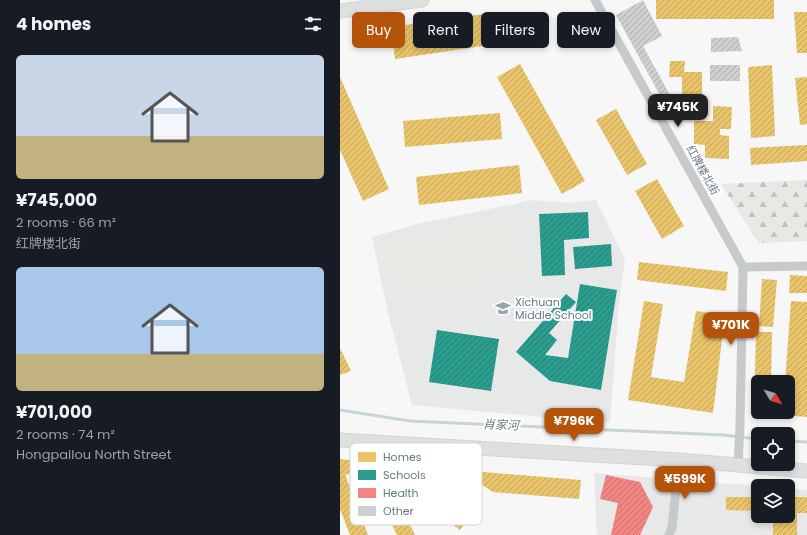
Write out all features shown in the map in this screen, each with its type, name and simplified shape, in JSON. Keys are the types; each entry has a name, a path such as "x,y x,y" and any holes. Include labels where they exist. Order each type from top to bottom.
{"main road":[{"path":"340,11 422,0"},
{"path":"340,440 391,443"},
{"path":"482,448 679,460 807,471"}],"street":[{"name":"红牌楼北街","path":"595,0 743,267"},
{"path":"738,466 743,267 807,266"},
{"path":"669,535 672,528 679,460"}],"shaded area":[{"name":"Xichuan Middle School","path":"533,200 571,203 596,200 625,259 619,304 610,423 412,405 388,313 372,237 417,224"},
{"path":"594,473 751,485 751,523 795,523 795,489 807,490 807,535 597,535"}],"green space":[{"path":"807,180 807,241 759,243 721,184"},
{"path":"518,220 525,276 393,294 386,238"}],"building: Homes":[{"path":"656,0 774,0 774,19 656,19"},
{"path":"794,12 807,12 807,53 797,53"},
{"path":"481,14 481,46 473,47 473,16"},
{"path":"413,24 413,48 469,48 395,59 394,48 405,48 405,25"},
{"path":"670,61 685,61 684,72 702,72 702,97 682,96 682,77 669,77"},
{"path":"520,64 585,181 562,194 497,77"},
{"path":"772,65 775,136 751,138 748,67"},
{"path":"340,77 389,189 363,201 340,150"},
{"path":"807,77 807,124 800,125 795,78"},
{"path":"713,106 732,107 731,129 720,129 720,135 729,136 729,159 705,158 705,145 694,144 694,121 713,121"},
{"path":"616,109 647,164 627,175 596,120"},
{"path":"500,113 502,139 405,147 403,121"},
{"path":"807,145 807,161 751,165 750,148"},
{"path":"519,165 522,193 419,205 416,177"},
{"path":"657,179 684,226 662,239 635,191"},
{"path":"639,262 728,272 726,291 637,280"},
{"path":"790,275 807,276 807,293 789,293"},
{"path":"762,279 777,280 773,327 759,326"},
{"path":"644,301 663,304 651,377 684,382 696,311 725,315 713,413 628,400"},
{"path":"791,301 807,302 807,417 795,416 795,375 786,375"},
{"path":"756,332 772,332 771,375 755,375"},
{"path":"340,348 351,371 340,375"},
{"path":"340,459 350,460 350,475 345,474 350,487 350,525 364,525 368,535 350,535 340,509"},
{"path":"482,472 581,480 579,499 493,492 482,485"},
{"path":"726,497 751,497 751,511 726,510"},
{"path":"795,497 807,497 807,513 797,513 797,535 773,535 773,523 795,523"},
{"path":"392,525 410,525 415,535 397,535"},
{"path":"453,525 464,525 460,530"}],"building: Schools":[{"path":"588,212 589,238 564,240 565,275 542,276 539,214"},
{"path":"611,244 612,266 575,269 573,247"},
{"path":"580,284 617,290 601,390 550,381 516,352 566,294 576,302 549,333 557,340 545,355 568,358"},
{"path":"437,330 499,339 491,391 429,382"}],"building: Health":[{"path":"606,475 640,482 653,507 640,535 611,535 618,503 600,499"}],"building: Other":[{"path":"643,0 662,36 643,46 681,115 673,119 616,15"},
{"path":"738,37 742,51 711,52 711,38"},
{"path":"710,65 740,65 740,81 710,81"}],"waterway":[{"name":"肖家河","path":"340,410 410,421 723,435 751,438"},
{"name":"肖家河","path":"795,441 807,442"}],"place":[{"name":"Xichuan Middle School","path":"503,308"}]}
